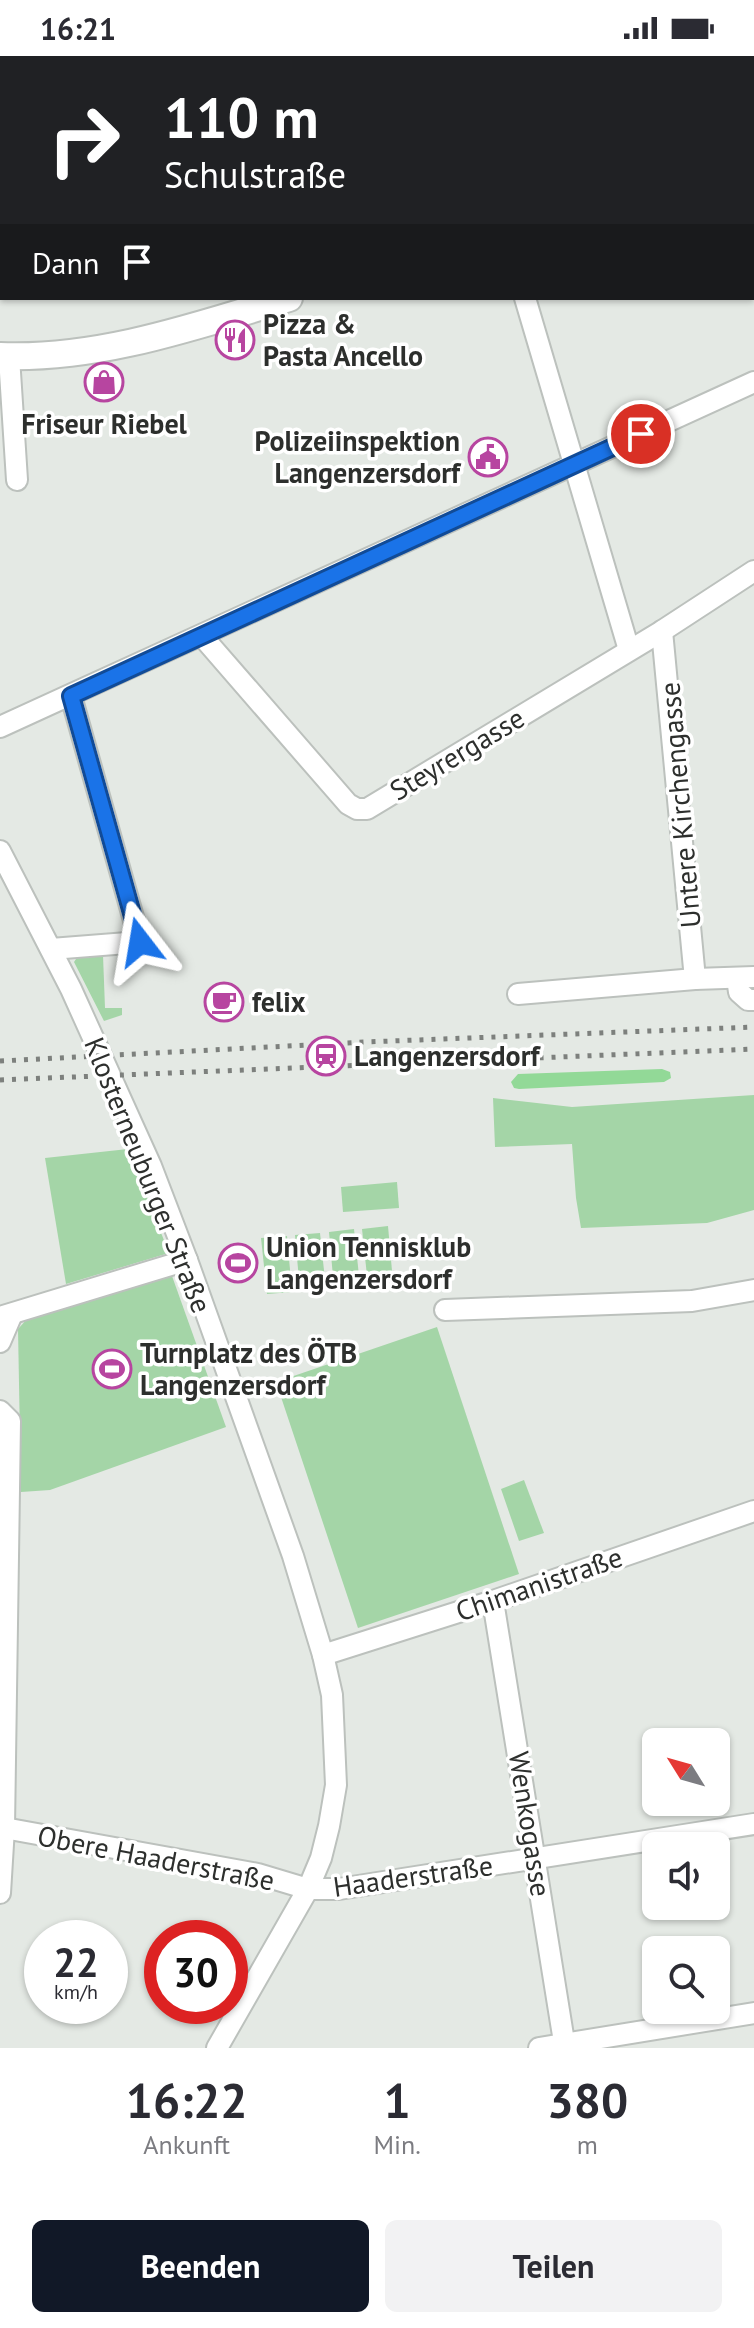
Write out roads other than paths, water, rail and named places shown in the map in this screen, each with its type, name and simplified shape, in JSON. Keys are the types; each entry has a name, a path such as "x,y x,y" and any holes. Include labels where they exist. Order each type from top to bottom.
{"main road":[{"path":"4,356 78,351 139,341 282,300"}],"street":[{"name":"Untere Kirchengasse","path":"526,300 629,650"},
{"path":"4,356 17,480"},
{"path":"0,727 754,382"},
{"name":"Steyrergasse","path":"202,636 348,804 357,809 367,809 662,631 754,571"},
{"name":"Untere Kirchengasse","path":"662,631 695,979"},
{"path":"51,949 140,942 71,696"},
{"name":"Klosterneuburger Straße","path":"0,851 51,949 151,1166 293,1556 332,1695 336,1785 321,1858 308,1889 217,2048"},
{"path":"518,994 695,979 746,978 739,992 748,1000 754,1000"},
{"path":"0,1342 6,1315 187,1260"},
{"path":"445,1310 692,1301 754,1290"},
{"path":"0,1893 4,1828 5,1416"},
{"name":"Chimanistraße","path":"323,1655 493,1601 754,1511"},
{"name":"Wenkogasse","path":"493,1601 564,2046"},
{"name":"Haaderstraße","path":"308,1889 339,1889 754,1824"},
{"name":"Obere Haaderstraße","path":"4,1828 258,1874 308,1889"},
{"path":"539,2048 754,2013"}],"railway":[{"path":"0,1061 365,1042 754,1027"},
{"path":"0,1080 754,1049"}],"place":[{"name":"Pizza & Pasta Ancello","path":"235,340"},
{"name":"Friseur Riebel","path":"104,382"},
{"name":"Polizeiinspektion Langenzersdorf","path":"488,457"},
{"name":"felix","path":"224,1002"},
{"name":"Langenzersdorf","path":"326,1056"},
{"name":"Union Tennisklub Langenzersdorf","path":"238,1263"},
{"name":"Turnplatz des ÖTB Langenzersdorf","path":"112,1369"}]}
